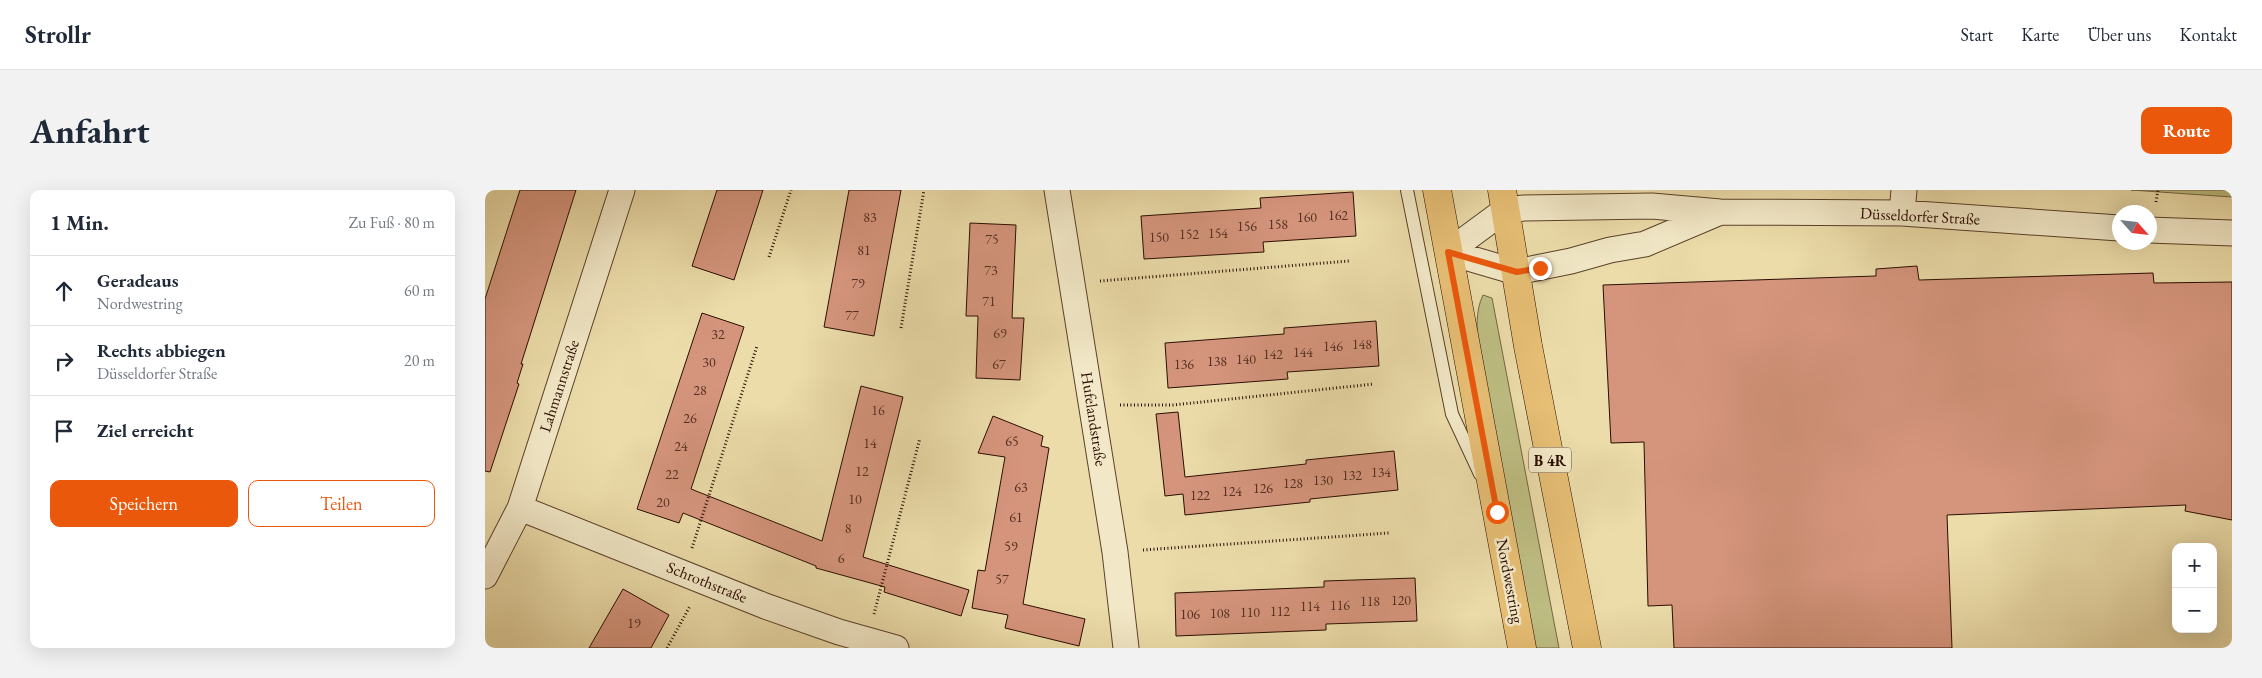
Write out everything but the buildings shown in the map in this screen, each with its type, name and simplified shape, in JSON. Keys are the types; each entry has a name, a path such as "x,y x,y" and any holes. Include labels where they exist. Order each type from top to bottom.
{"main road":[{"name":"Nordwestring","path":"1437,190 1522,648"},
{"name":"B 4R","path":"1504,200 1530,356 1587,648"}],"street":[{"name":"Lahmannstraße","path":"485,576 520,508 622,190"},
{"name":"Hufelandstraße","path":"1057,190 1115,552 1126,648"},
{"path":"1448,252 1504,200"},
{"name":"Düsseldorfer Straße","path":"1504,200 1533,207 1652,206 1720,212 1903,202 2112,227"},
{"name":"Düsseldorfer Straße","path":"1448,252 1517,272 1571,261 1610,250 1645,244 1720,212"},
{"path":"2157,230 2232,234"},
{"name":"Schrothstraße","path":"520,508 839,632 896,648"}],"lane":[{"path":"1407,190 1452,414 1497,512"}],"path":[{"path":"769,257 791,190"},
{"path":"901,328 924,190"},
{"path":"1073,283 1349,261"},
{"path":"667,648 694,577 757,346"},
{"path":"1092,405 1173,405 1374,384"},
{"path":"868,639 921,438"},
{"path":"1115,552 1389,533"}],"green space":[{"path":"2131,190 2232,190 2232,197"},
{"path":"1483,295 1492,298 1559,648 1533,648 1478,348 1478,314"}],"route":[{"path":"1497,512 1448,252 1517,272 1540,268"}]}
